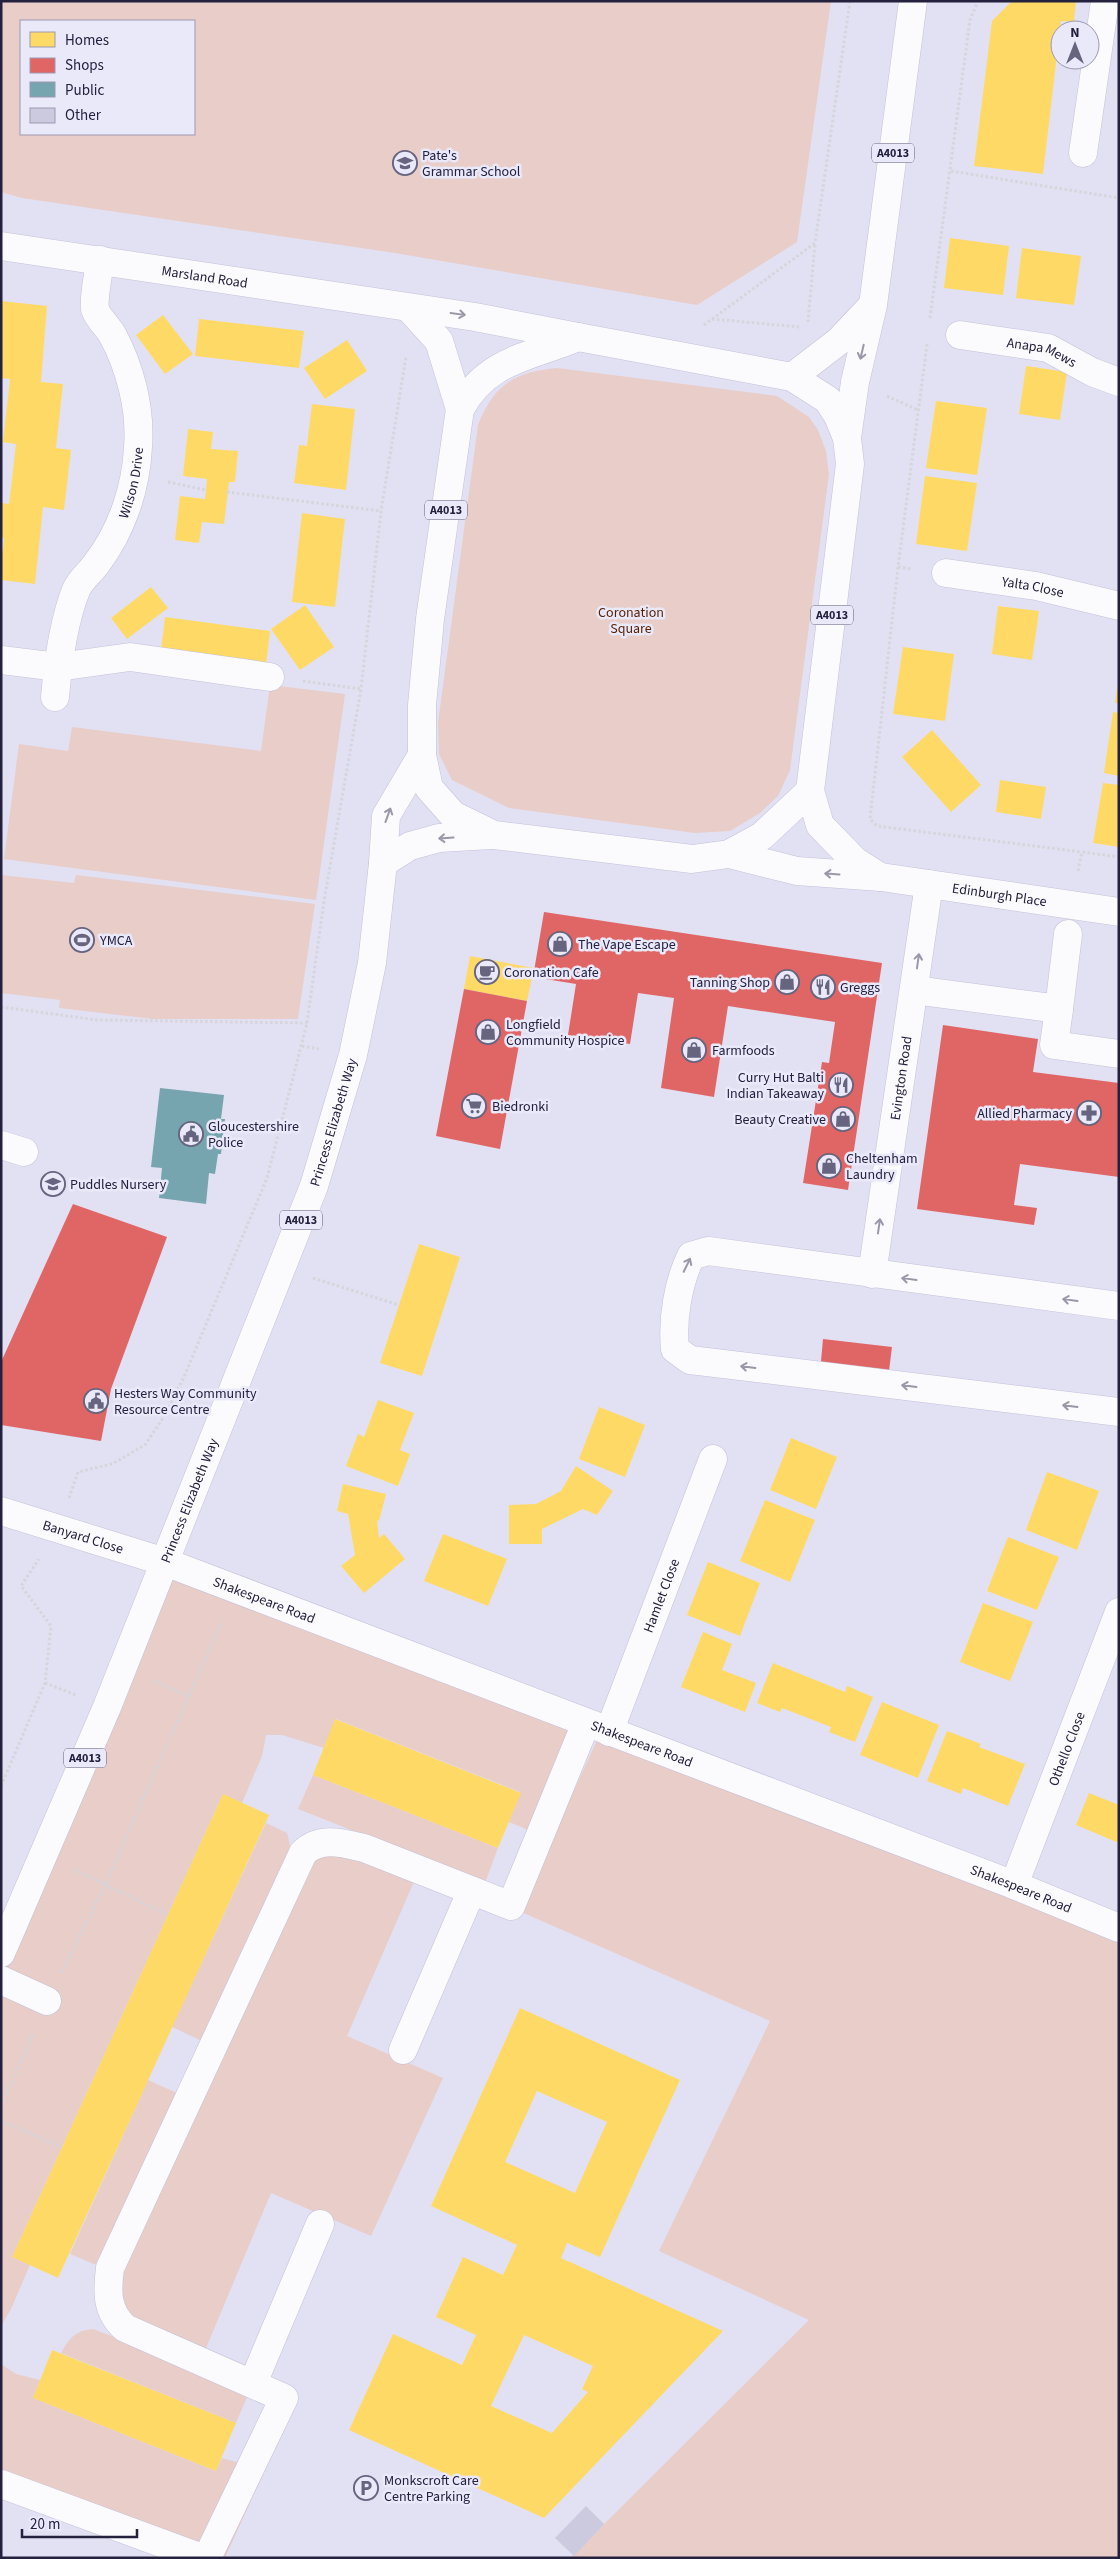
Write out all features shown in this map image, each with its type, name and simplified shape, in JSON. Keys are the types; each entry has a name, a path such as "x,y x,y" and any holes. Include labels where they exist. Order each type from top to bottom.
{"street":[{"name":"A4013","path":"846,438 855,382 873,305 913,1"},
{"path":"1083,154 1104,1"},
{"name":"Marsland Road","path":"1,246 409,308 476,316 578,337"},
{"name":"Wilson Drive","path":"54,697 58,667 76,588 97,563 114,536 127,507 138,447 138,418 127,369 112,334 95,309 100,260"},
{"path":"792,377 839,341 873,305"},
{"path":"409,308 439,342 460,409"},
{"name":"Anapa Mews","path":"960,335 1048,348 1092,372 1119,382"},
{"name":"A4013","path":"383,863 410,846 439,838 494,835 692,859 730,854 762,836 810,791 850,464 846,438 838,416 828,400 792,377 578,337 495,369 478,382 460,409 430,619 422,705 422,755 429,788 453,815 494,835"},
{"name":"Yalta Close","path":"946,573 1036,586 1119,606"},
{"path":"1,660 58,667 130,657 270,677"},
{"name":"Princess Elizabeth Way","path":"1,1953 107,1708 314,1186 353,1055 372,963 386,816 422,755"},
{"name":"Edinburgh Place","path":"810,791 820,825 855,861 881,877"},
{"name":"Edinburgh Place","path":"730,854 797,871 881,877 1119,912"},
{"name":"Evington Road","path":"872,1274 929,884"},
{"path":"1068,934 1054,1045 1119,1054"},
{"path":"914,990 1059,1009"},
{"path":"1119,1306 708,1251 691,1256 682,1273 674,1335 675,1349 690,1360 1119,1412"},
{"name":"Hamlet Close","path":"471,1892 511,1906 598,1728 713,1459"},
{"name":"Banyard Close","path":"1,1511 164,1562"},
{"name":"Shakespeare Road","path":"164,1562 1014,1885 1119,1928"},
{"name":"Othello Close","path":"1014,1885 1119,1612"},
{"path":"207,2558 284,2398 125,2328 114,2318 108,2300 110,2268 303,1853 310,1846 323,1842 339,1842 364,1848 471,1892 403,2050"},
{"path":"1,1980 47,2001"},
{"path":"253,2383 320,2224"},
{"path":"1,2484 202,2558"}],"path":[{"path":"930,322 970,20 978,1"},
{"path":"951,171 1119,198"},
{"path":"808,327 815,243"},
{"path":"927,342 898,567 870,819 877,826 1082,852"},
{"path":"227,492 380,511"},
{"path":"898,567 912,569"},
{"path":"270,677 361,689"},
{"path":"1,1007 98,1020 307,1022"},
{"path":"282,1268 399,1305"},
{"path":"1,2104 47,2001 105,1885 237,1589"},
{"path":"43,1853 168,1915"},
{"path":"1,2121 62,2148"}],"green space":[{"name":"Pate's Grammar School","path":"1,1 831,1 797,242 697,305 395,253 22,198 1,192"},
{"name":"Coronation Square","path":"557,368 777,396 809,417 818,430 826,451 829,474 790,770 778,796 760,813 730,831 695,833 509,808 452,780 439,754 438,723 478,425 491,400 507,383 529,373"},
{"path":"270,685 345,694 316,900 4,859 19,744 68,751 72,727 261,751"},
{"path":"1,875 74,883 76,875 315,904 298,1019 153,1019 59,1008 60,1000 1,993"},
{"path":"165,1562 586,1723 540,1835 509,1822 520,1792 336,1719 324,1748 282,1735 266,1735 262,1756 242,1803 223,1794 12,2257 30,2265 11,2309 1,2326 1,1953"},
{"path":"602,1729 1119,1928 1119,2558 570,2558 809,2320 659,2251 770,2021 519,1911"},
{"path":"313,1775 498,1848 485,1883 298,1809"},
{"path":"266,1823 287,1833 291,1849 202,2041 172,2027"},
{"path":"311,1846 419,1870 347,2036 443,2078 371,2236 271,2193 201,2360 125,2328 108,2284"},
{"path":"148,2080 179,2094 101,2267 70,2254"},
{"path":"93,2329 251,2388 236,2423 61,2353 67,2343 77,2333"},
{"path":"1,2364 16,2374 40,2380 33,2398 216,2471 222,2458 265,2470 225,2558 202,2558 1,2484"}],"building: Homes":[{"path":"1012,1 1076,1 1074,20 1050,20 1050,70 1055,70 1043,174 974,166 992,21"},
{"path":"950,238 1009,246 1003,295 944,288"},
{"path":"1022,248 1081,256 1074,305 1016,298"},
{"path":"1,301 47,306 41,382 63,384 56,448 71,450 64,510 43,507 35,584 1,580 1,551 3,551 4,538 1,537 2,503 9,504 16,444 3,442 10,379 1,378"},
{"path":"163,315 193,354 165,374 136,335"},
{"path":"199,319 304,331 299,368 195,356"},
{"path":"347,340 367,371 325,399 304,368"},
{"path":"1026,366 1067,372 1060,420 1019,414"},
{"path":"936,401 987,408 977,475 926,468"},
{"path":"312,404 355,409 346,490 294,483 299,445 307,446"},
{"path":"188,429 213,432 211,449 238,451 235,482 229,482 224,524 202,522 199,543 175,540 180,496 205,499 207,479 183,476"},
{"path":"925,476 977,483 967,551 916,544"},
{"path":"302,513 345,519 335,607 292,602"},
{"path":"151,587 168,608 127,639 111,618"},
{"path":"305,605 334,647 300,670 271,629"},
{"path":"998,606 1039,611 1032,660 992,654"},
{"path":"165,617 270,631 266,665 161,651"},
{"path":"903,647 954,654 945,721 893,714"},
{"path":"1118,684 1119,703 1115,703"},
{"path":"1113,712 1119,713 1119,776 1104,773"},
{"path":"932,730 981,785 951,812 902,757"},
{"path":"1000,780 1046,787 1041,819 996,812"},
{"path":"1103,783 1119,785 1119,847 1093,843"},
{"path":"470,956 534,968 527,1001 464,989"},
{"path":"419,1244 460,1257 422,1376 380,1363"},
{"path":"378,1400 414,1413 400,1450 410,1454 398,1486 346,1466 358,1434 364,1437"},
{"path":"599,1407 645,1425 625,1477 579,1459"},
{"path":"791,1438 837,1457 816,1509 770,1490"},
{"path":"576,1466 613,1491 597,1515 583,1509 542,1529 542,1544 509,1544 509,1505 536,1504 561,1491"},
{"path":"1047,1472 1099,1491 1077,1550 1026,1530"},
{"path":"343,1484 386,1494 379,1521 377,1520 379,1538 384,1534 405,1559 364,1593 341,1566 355,1555 348,1514 337,1511"},
{"path":"765,1500 815,1520 790,1582 740,1561"},
{"path":"443,1534 507,1559 488,1606 424,1581"},
{"path":"1008,1537 1059,1557 1037,1610 987,1591"},
{"path":"708,1562 760,1583 740,1636 687,1615"},
{"path":"983,1603 1033,1622 1010,1681 960,1662"},
{"path":"703,1632 732,1644 722,1670 756,1683 745,1712 681,1687"},
{"path":"773,1663 845,1692 847,1686 873,1697 855,1742 829,1732 831,1727 782,1708 780,1712 757,1703"},
{"path":"882,1702 939,1725 918,1778 860,1755"},
{"path":"335,1719 521,1793 498,1848 313,1775"},
{"path":"947,1731 981,1744 979,1747 1025,1764 1008,1806 963,1788 961,1794 927,1781"},
{"path":"1089,1793 1119,1805 1119,1843 1076,1825"},
{"path":"223,1794 269,1815 58,2278 12,2257"},
{"path":"520,2008 680,2080 600,2257 567,2243 561,2258 723,2331 544,2518 349,2430 393,2334 462,2365 476,2335 436,2317 463,2257 503,2275 517,2245 431,2206","holes":["537,2091 607,2122 575,2193 505,2162","524,2335 593,2366 582,2389 588,2392 552,2433 491,2406"]},
{"path":"52,2350 236,2423 216,2471 33,2398"}],"building: Shops":[{"path":"544,912 882,963 848,1190 803,1183 822,1062 829,1063 835,1022 728,1006 714,1097 661,1088 674,998 638,993 630,1044 568,1035 576,984 533,977"},
{"path":"464,989 527,1001 500,1149 436,1136"},
{"path":"943,1025 1038,1039 1033,1072 1119,1083 1119,1177 1020,1164 1014,1205 1037,1208 1034,1225 917,1209"},
{"path":"73,1204 167,1237 111,1389 101,1441 1,1425 1,1362"},
{"path":"823,1339 892,1347 888,1379 820,1372"}],"building: Public":[{"path":"160,1088 224,1095 221,1119 225,1119 221,1154 218,1154 215,1174 209,1173 206,1204 159,1198 162,1168 151,1167"}],"building: Other":[{"path":"586,2506 604,2524 574,2556 555,2538"}],"place":[{"name":"Pate's Grammar School","path":"405,163"},
{"name":"YMCA","path":"82,940"},
{"name":"The Vape Escape","path":"560,944"},
{"name":"Coronation Cafe","path":"487,972"},
{"name":"Tanning Shop","path":"787,982"},
{"name":"Greggs","path":"823,987"},
{"name":"Longfield Community Hospice","path":"488,1032"},
{"name":"Farmfoods","path":"694,1050"},
{"name":"Curry Hut Balti Indian Takeaway","path":"841,1085"},
{"name":"Biedronki","path":"474,1106"},
{"name":"Allied Pharmacy","path":"1089,1113"},
{"name":"Beauty Creative","path":"843,1119"},
{"name":"Gloucestershire Police","path":"191,1134"},
{"name":"Cheltenham Laundry","path":"829,1166"},
{"name":"Puddles Nursery","path":"53,1184"},
{"name":"Hesters Way Community Resource Centre","path":"96,1401"},
{"name":"Monkscroft Care Centre Parking","path":"366,2488"}]}
